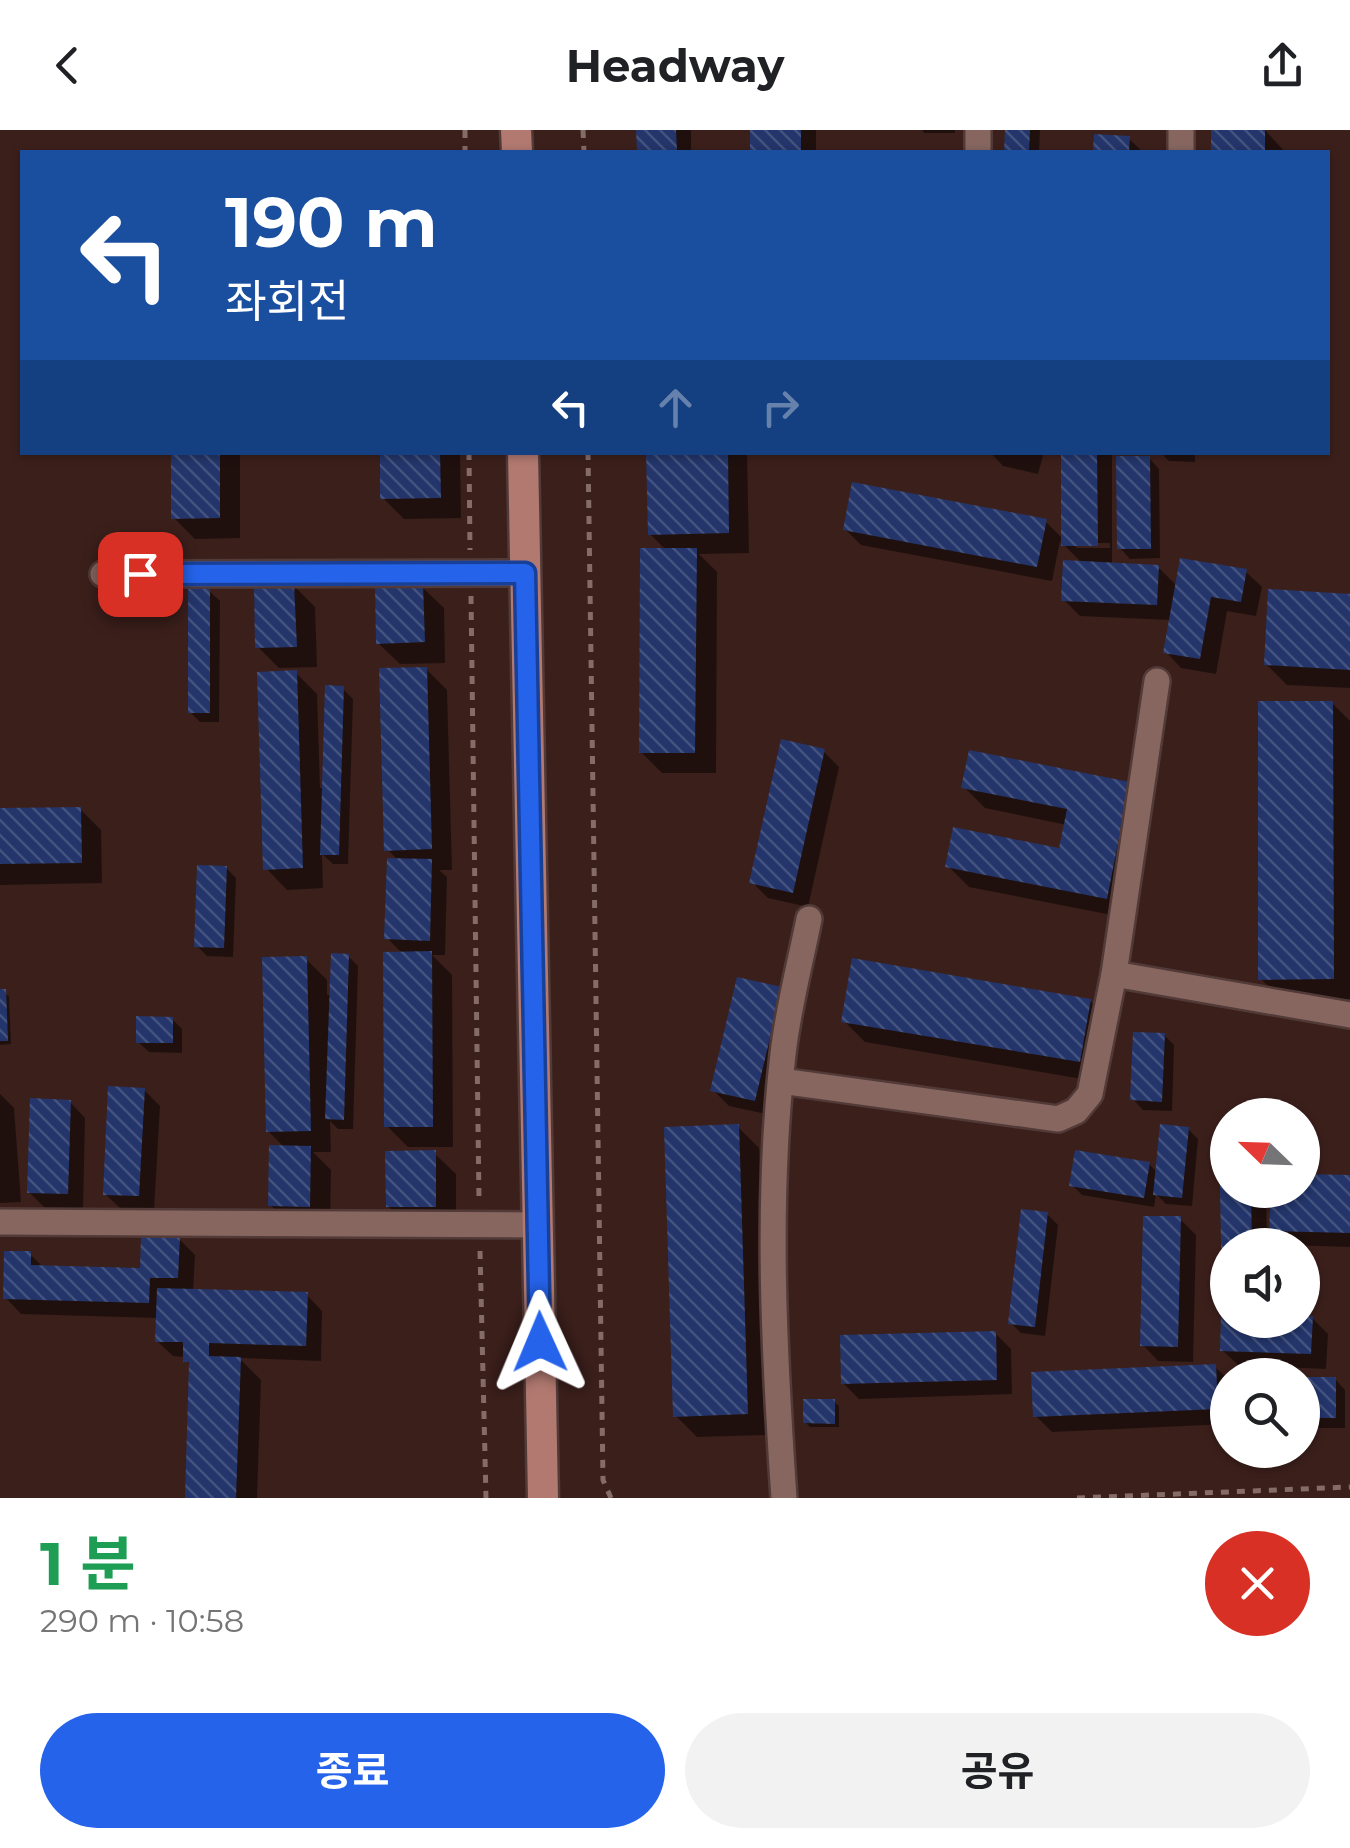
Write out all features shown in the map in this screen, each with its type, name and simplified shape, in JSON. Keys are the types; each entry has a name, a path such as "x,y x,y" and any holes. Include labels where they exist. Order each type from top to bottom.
{"main road":[{"path":"523,455 543,1498"}],"street":[{"path":"102,574 525,573"},
{"path":"781,1082 1058,1119 1076,1111 1090,1094 1114,974 1157,681"},
{"path":"784,1498 775,1200 781,1082 809,919"},
{"path":"1114,974 1350,1015"},
{"path":"0,1222 538,1225"}],"path":[{"path":"469,455 486,1498"},
{"path":"588,455 603,1480 611,1498"},
{"path":"1078,1498 1350,1486"}],"building":[{"path":"636,130 676,130 677,150 637,150"},
{"path":"750,130 801,130 801,150 750,150"},
{"path":"1005,130 1030,130 1029,150 1004,150"},
{"path":"1211,130 1265,130 1265,150 1211,150"},
{"path":"1094,134 1130,136 1129,150 1093,150"},
{"path":"171,455 220,455 220,518 171,519"},
{"path":"380,455 440,455 441,498 380,499"},
{"path":"646,455 728,455 729,533 648,535"},
{"path":"1061,455 1097,455 1098,546 1061,546"},
{"path":"1116,456 1150,456 1151,549 1117,549"},
{"path":"852,482 1047,519 1037,567 843,530"},
{"path":"640,548 697,548 695,753 639,753"},
{"path":"1180,558 1247,569 1241,602 1211,597 1200,659 1163,653"},
{"path":"1063,560 1159,565 1157,605 1061,601"},
{"path":"294,584 297,647 255,648 254,585"},
{"path":"423,584 425,642 376,644 375,586"},
{"path":"188,588 210,588 210,713 188,713"},
{"path":"1268,589 1350,594 1350,670 1264,665"},
{"path":"427,667 432,849 384,851 379,668"},
{"path":"297,670 303,868 263,870 257,672"},
{"path":"325,685 344,686 339,855 320,855"},
{"path":"1258,701 1333,701 1334,979 1258,980"},
{"path":"781,739 825,749 793,893 749,883"},
{"path":"969,750 1130,782 1107,899 945,867 953,827 1059,848 1067,809 961,788"},
{"path":"81,807 82,863 0,864 0,808"},
{"path":"387,858 432,859 430,941 384,939"},
{"path":"197,865 227,866 224,948 194,947"},
{"path":"432,951 433,1127 384,1127 383,952"},
{"path":"331,953 349,954 344,1120 325,1119"},
{"path":"307,956 311,1131 266,1132 262,957"},
{"path":"852,958 1091,999 1080,1062 841,1022"},
{"path":"737,977 782,987 755,1101 710,1091"},
{"path":"0,989 6,989 8,1041 0,1041"},
{"path":"136,1016 173,1017 173,1043 136,1043"},
{"path":"1133,1032 1165,1033 1162,1102 1130,1100"},
{"path":"108,1086 145,1088 139,1196 103,1195"},
{"path":"30,1098 71,1100 68,1194 27,1193"},
{"path":"739,1124 748,1414 673,1417 664,1127"},
{"path":"1160,1124 1189,1127 1182,1198 1153,1195"},
{"path":"269,1145 311,1146 310,1207 268,1206"},
{"path":"436,1150 436,1207 386,1207 385,1151"},
{"path":"1075,1150 1150,1162 1144,1198 1069,1186"},
{"path":"1320,1174 1350,1175 1350,1233 1320,1232 1320,1228 1269,1228 1270,1208 1320,1208"},
{"path":"1220,1208 1251,1208 1252,1228 1221,1228"},
{"path":"1021,1209 1048,1212 1035,1327 1008,1324"},
{"path":"1143,1216 1181,1216 1178,1347 1140,1346"},
{"path":"141,1235 180,1236 178,1278 150,1278 149,1303 3,1299 4,1251 31,1251 31,1265 140,1268"},
{"path":"157,1288 308,1292 306,1346 209,1343 209,1356 241,1357 236,1498 185,1498 189,1362 183,1362 183,1342 155,1342"},
{"path":"996,1331 997,1380 841,1384 840,1335"},
{"path":"1220,1338 1312,1338 1311,1354 1220,1351"},
{"path":"1210,1364 1210,1409 1033,1417 1031,1372"},
{"path":"1320,1377 1336,1377 1336,1418 1320,1418"},
{"path":"803,1399 835,1399 835,1424 803,1423"}],"route":[{"path":"140,574 525,573 540,1342"}]}
